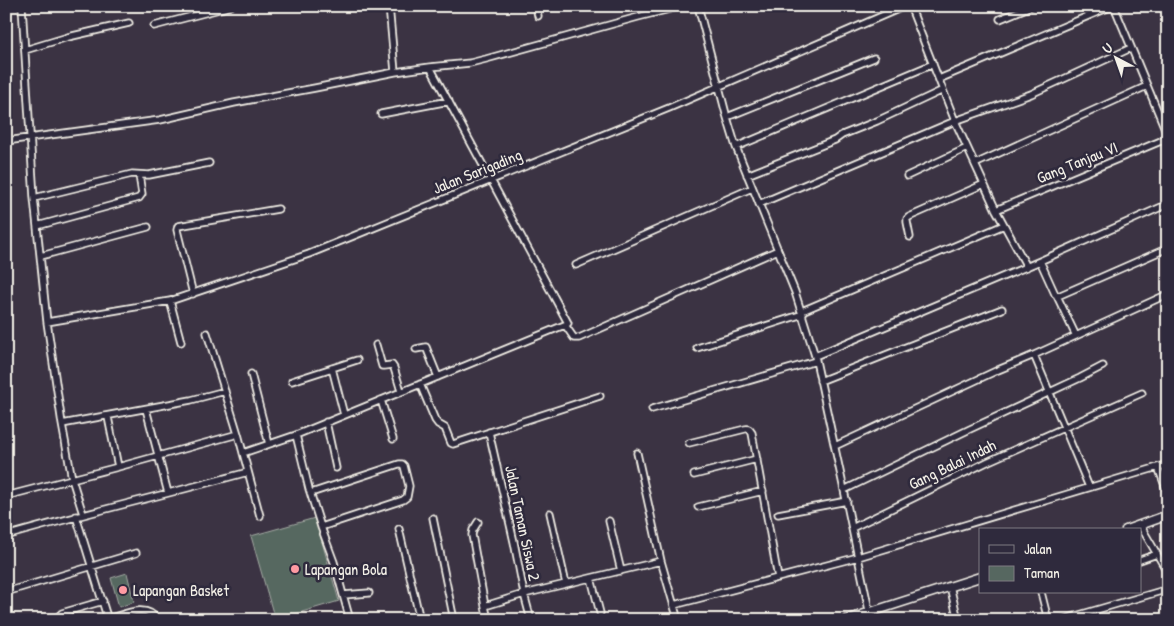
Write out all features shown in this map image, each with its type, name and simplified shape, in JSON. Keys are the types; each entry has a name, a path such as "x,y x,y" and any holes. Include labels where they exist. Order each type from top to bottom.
{"street":[{"path":"6,8 10,6"},
{"path":"22,6 34,198 47,322 72,479 84,514"},
{"path":"154,26 231,6"},
{"path":"389,6 396,72"},
{"path":"536,6 538,16"},
{"path":"6,142 160,120 234,103 396,72 470,63 682,6"},
{"path":"698,6 736,148 795,292 815,358 870,616"},
{"name":"Jalan Sarigading","path":"47,322 170,302 309,254 719,86 904,6"},
{"path":"910,6 967,148 996,210 1027,267"},
{"path":"1000,19 1031,6"},
{"path":"939,79 1113,6 1165,123 1168,137"},
{"path":"25,50 68,37 129,23"},
{"path":"759,204 955,121 1031,94 1131,48"},
{"path":"727,118 874,58"},
{"path":"736,148 933,64"},
{"path":"243,453 296,435 568,323 430,67"},
{"path":"975,164 1147,86"},
{"path":"747,174 835,140 842,135 943,90"},
{"path":"381,114 449,101"},
{"name":"Gang Tanjau VI","path":"996,210 1114,162 1168,137"},
{"path":"907,176 967,148"},
{"path":"34,198 132,174 149,175 209,163"},
{"path":"37,226 139,198 142,194 139,175"},
{"path":"910,236 906,222 909,217 984,184"},
{"path":"576,264 752,188"},
{"path":"652,409 815,358 1040,262 1168,204"},
{"path":"193,294 177,230 178,226 278,209"},
{"path":"697,348 802,313 1004,225"},
{"path":"41,256 148,227"},
{"path":"1057,296 1168,248"},
{"path":"565,325 574,338 579,338 778,250"},
{"path":"1040,262 1076,336"},
{"path":"835,446 1168,294"},
{"path":"170,302 181,342"},
{"path":"820,382 1002,309"},
{"path":"207,333 238,434 260,516"},
{"path":"376,346 382,366 392,365 394,368 401,391"},
{"path":"416,349 426,347 438,377"},
{"path":"1034,355 1090,487"},
{"path":"292,381 357,360"},
{"path":"844,490 1103,366"},
{"path":"332,368 344,415"},
{"path":"251,374 269,444"},
{"path":"420,384 435,420 445,428 451,443 456,444 600,396"},
{"path":"62,424 108,417 225,391"},
{"name":"Gang Balai Indah","path":"852,528 989,461 1142,393"},
{"path":"381,400 393,439"},
{"path":"146,409 168,493"},
{"path":"108,417 118,467"},
{"path":"326,422 336,468"},
{"path":"689,443 744,429 748,429 752,433 778,578"},
{"name":"Jalan Taman Siswa 2","path":"489,432 531,620"},
{"path":"6,496 238,434"},
{"path":"296,435 321,527 334,562 350,620"},
{"path":"637,452 661,561 678,620"},
{"path":"694,475 757,459"},
{"path":"311,492 400,464 404,466 409,486 407,497 403,500 321,527"},
{"path":"674,606 858,557 1168,464"},
{"path":"1158,467 1168,494"},
{"path":"6,536 248,472"},
{"path":"698,507 763,490"},
{"path":"778,514 846,501"},
{"path":"550,512 566,584"},
{"path":"1132,528 1168,515"},
{"path":"76,516 108,619 141,610 153,614 157,620"},
{"path":"434,518 454,620"},
{"path":"478,522 472,535 488,620"},
{"path":"609,522 621,571"},
{"path":"1142,528 1168,573"},
{"path":"399,529 420,620"},
{"path":"6,592 136,553"},
{"path":"1142,559 1157,554"},
{"path":"485,606 524,594 661,561"},
{"path":"846,620 870,616 950,586 979,577"},
{"path":"591,578 600,613"},
{"path":"950,586 958,620"},
{"path":"1062,620 1168,589"},
{"path":"343,595 369,593"},
{"path":"1042,594 1048,620"},
{"path":"60,620 59,616 62,613 103,601"}],"green space":[{"name":"Lapangan Bola","path":"315,518 339,601 275,620 251,536"},
{"name":"Lapangan Basket","path":"127,573 134,602 119,607 111,578"}],"place":[{"name":"Lapangan Bola","path":"295,569"},
{"name":"Lapangan Basket","path":"123,590"}]}
